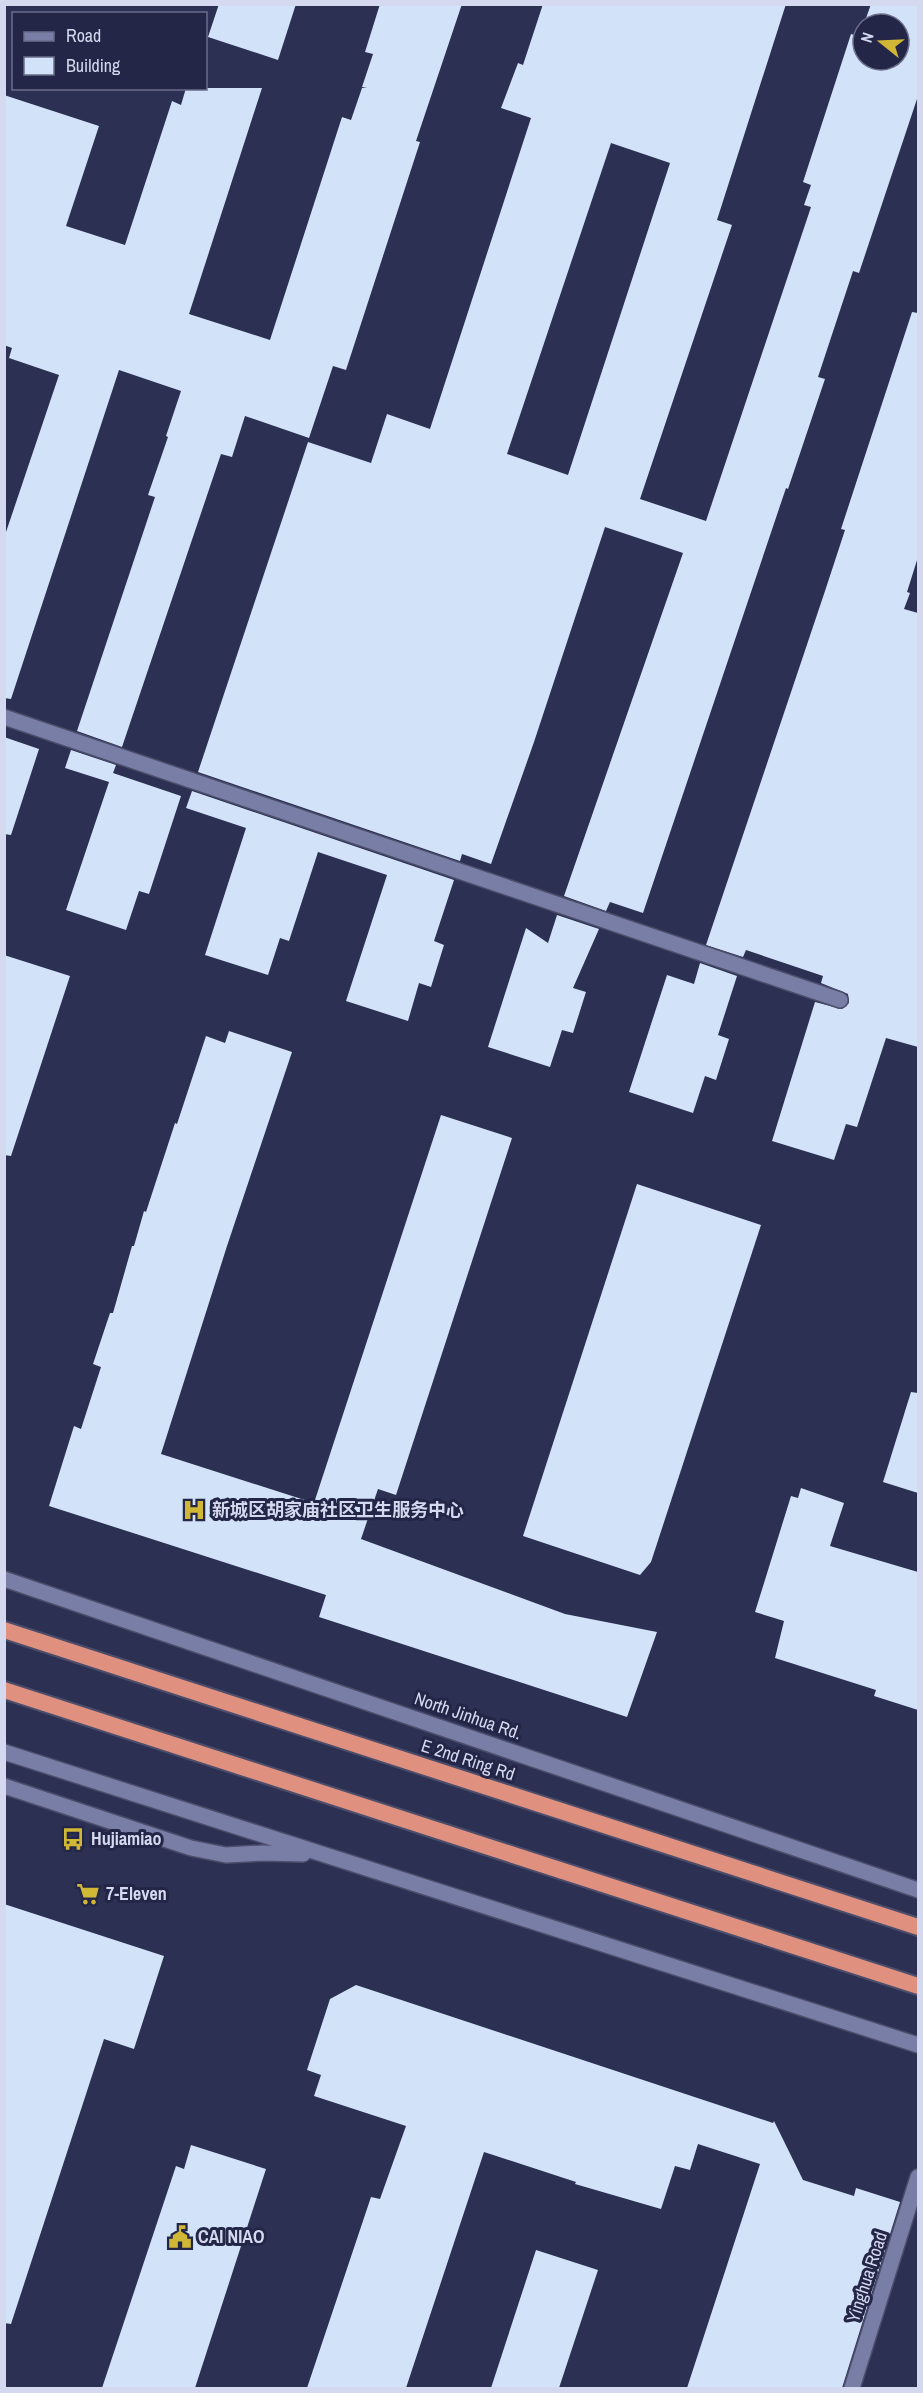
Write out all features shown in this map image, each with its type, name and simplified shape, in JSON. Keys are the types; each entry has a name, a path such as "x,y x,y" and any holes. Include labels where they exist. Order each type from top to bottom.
{"highway":[{"name":"E 2nd Ring Rd","path":"4,1630 918,1926"},
{"path":"4,1690 918,1986"}],"main road":[{"path":"4,717 840,1000"},
{"name":"North Jinhua Rd.","path":"4,1579 918,1890"},
{"path":"4,1752 918,2044"},
{"path":"4,1786 191,1848 226,1855 294,1853 344,1861"},
{"name":"Yinghua Road","path":"852,2388 918,2177"}],"building":[{"path":"219,4 296,4 278,60 208,37"},
{"path":"380,4 462,4 416,141 420,142 346,370 333,366 309,438 245,416 232,457 221,454 122,747 77,731 155,497 148,495 181,391 119,370 11,699 4,698 4,538 59,375 9,358 12,348 4,345 4,95 99,126 66,226 125,245 172,101 181,105 185,90 262,88 189,314 270,340 342,117 351,120 362,88 367,88 362,87 373,54 365,52"},
{"path":"543,4 786,4 717,220 732,225 640,499 706,521 811,207 804,205 811,185 803,182 851,34 851,72 911,72 911,12 868,12 871,4 918,4 918,96 859,273 853,271 818,377 825,379 643,913 610,902 606,911 564,896 683,553 605,527 491,864 462,854 460,861 198,772 308,442 371,463 387,414 430,429 531,118 501,108 518,63 523,65","holes":["611,143 670,163 568,475 507,454"]},
{"path":"912,312 918,313 918,557 904,609 918,613 918,1047 886,1038 857,1127 846,1124 834,1160 772,1141 815,1002 842,1009 849,1003 848,994 821,983 823,976 746,950 743,957 706,945 845,530 841,529"},
{"path":"4,737 39,749 11,835 4,834"},
{"path":"71,750 116,765 113,773 181,796 149,894 139,891 126,930 66,910 109,782 65,768"},
{"path":"192,791 454,880 434,941 444,945 431,987 419,983 408,1021 346,1001 387,875 318,852 289,941 280,938 268,975 205,955 246,828 186,808"},
{"path":"557,915 599,929 573,988 586,992 573,1033 562,1030 550,1067 488,1047 526,928 548,943"},
{"path":"4,955 70,976 11,1156 4,1155"},
{"path":"700,963 737,976 718,1035 729,1039 716,1080 705,1076 693,1113 629,1092 667,975 694,984"},
{"path":"229,1031 292,1052 161,1454 314,1503 441,1115 512,1138 396,1495 378,1489 361,1539 565,1614 657,1632 627,1717 319,1617 326,1595 49,1506 74,1426 81,1429 101,1367 93,1364 110,1313 113,1313 132,1246 134,1246 144,1211 146,1212 206,1036 225,1043"},
{"path":"637,1184 761,1225 651,1562 640,1575 523,1536"},
{"path":"911,1392 918,1393 918,1493 883,1482"},
{"path":"801,1488 844,1503 830,1546 918,1572 918,1710 874,1696 876,1690 775,1658 784,1621 755,1612 791,1496 798,1498"},
{"path":"4,1904 164,1956 134,2049 104,2039 11,2324 4,2323"},
{"path":"356,1985 773,2123 774,2121 803,2180 854,2196 856,2188 900,2202 842,2388 687,2388 760,2164 698,2144 690,2170 675,2166 661,2209 575,2184 576,2182 484,2152 406,2388 307,2388 371,2197 380,2199 406,2126 314,2096 321,2075 307,2070 330,1999"},
{"path":"191,2145 266,2169 195,2388 102,2388 176,2166 184,2169"},
{"path":"536,2250 598,2270 559,2388 491,2388"}],"place":[{"name":"新城区胡家庙社区卫生服务中心","path":"194,1510"},
{"name":"Hujiamiao","path":"73,1839"},
{"name":"7-Eleven","path":"88,1894"},
{"name":"CAI NIAO","path":"180,2237"}]}
